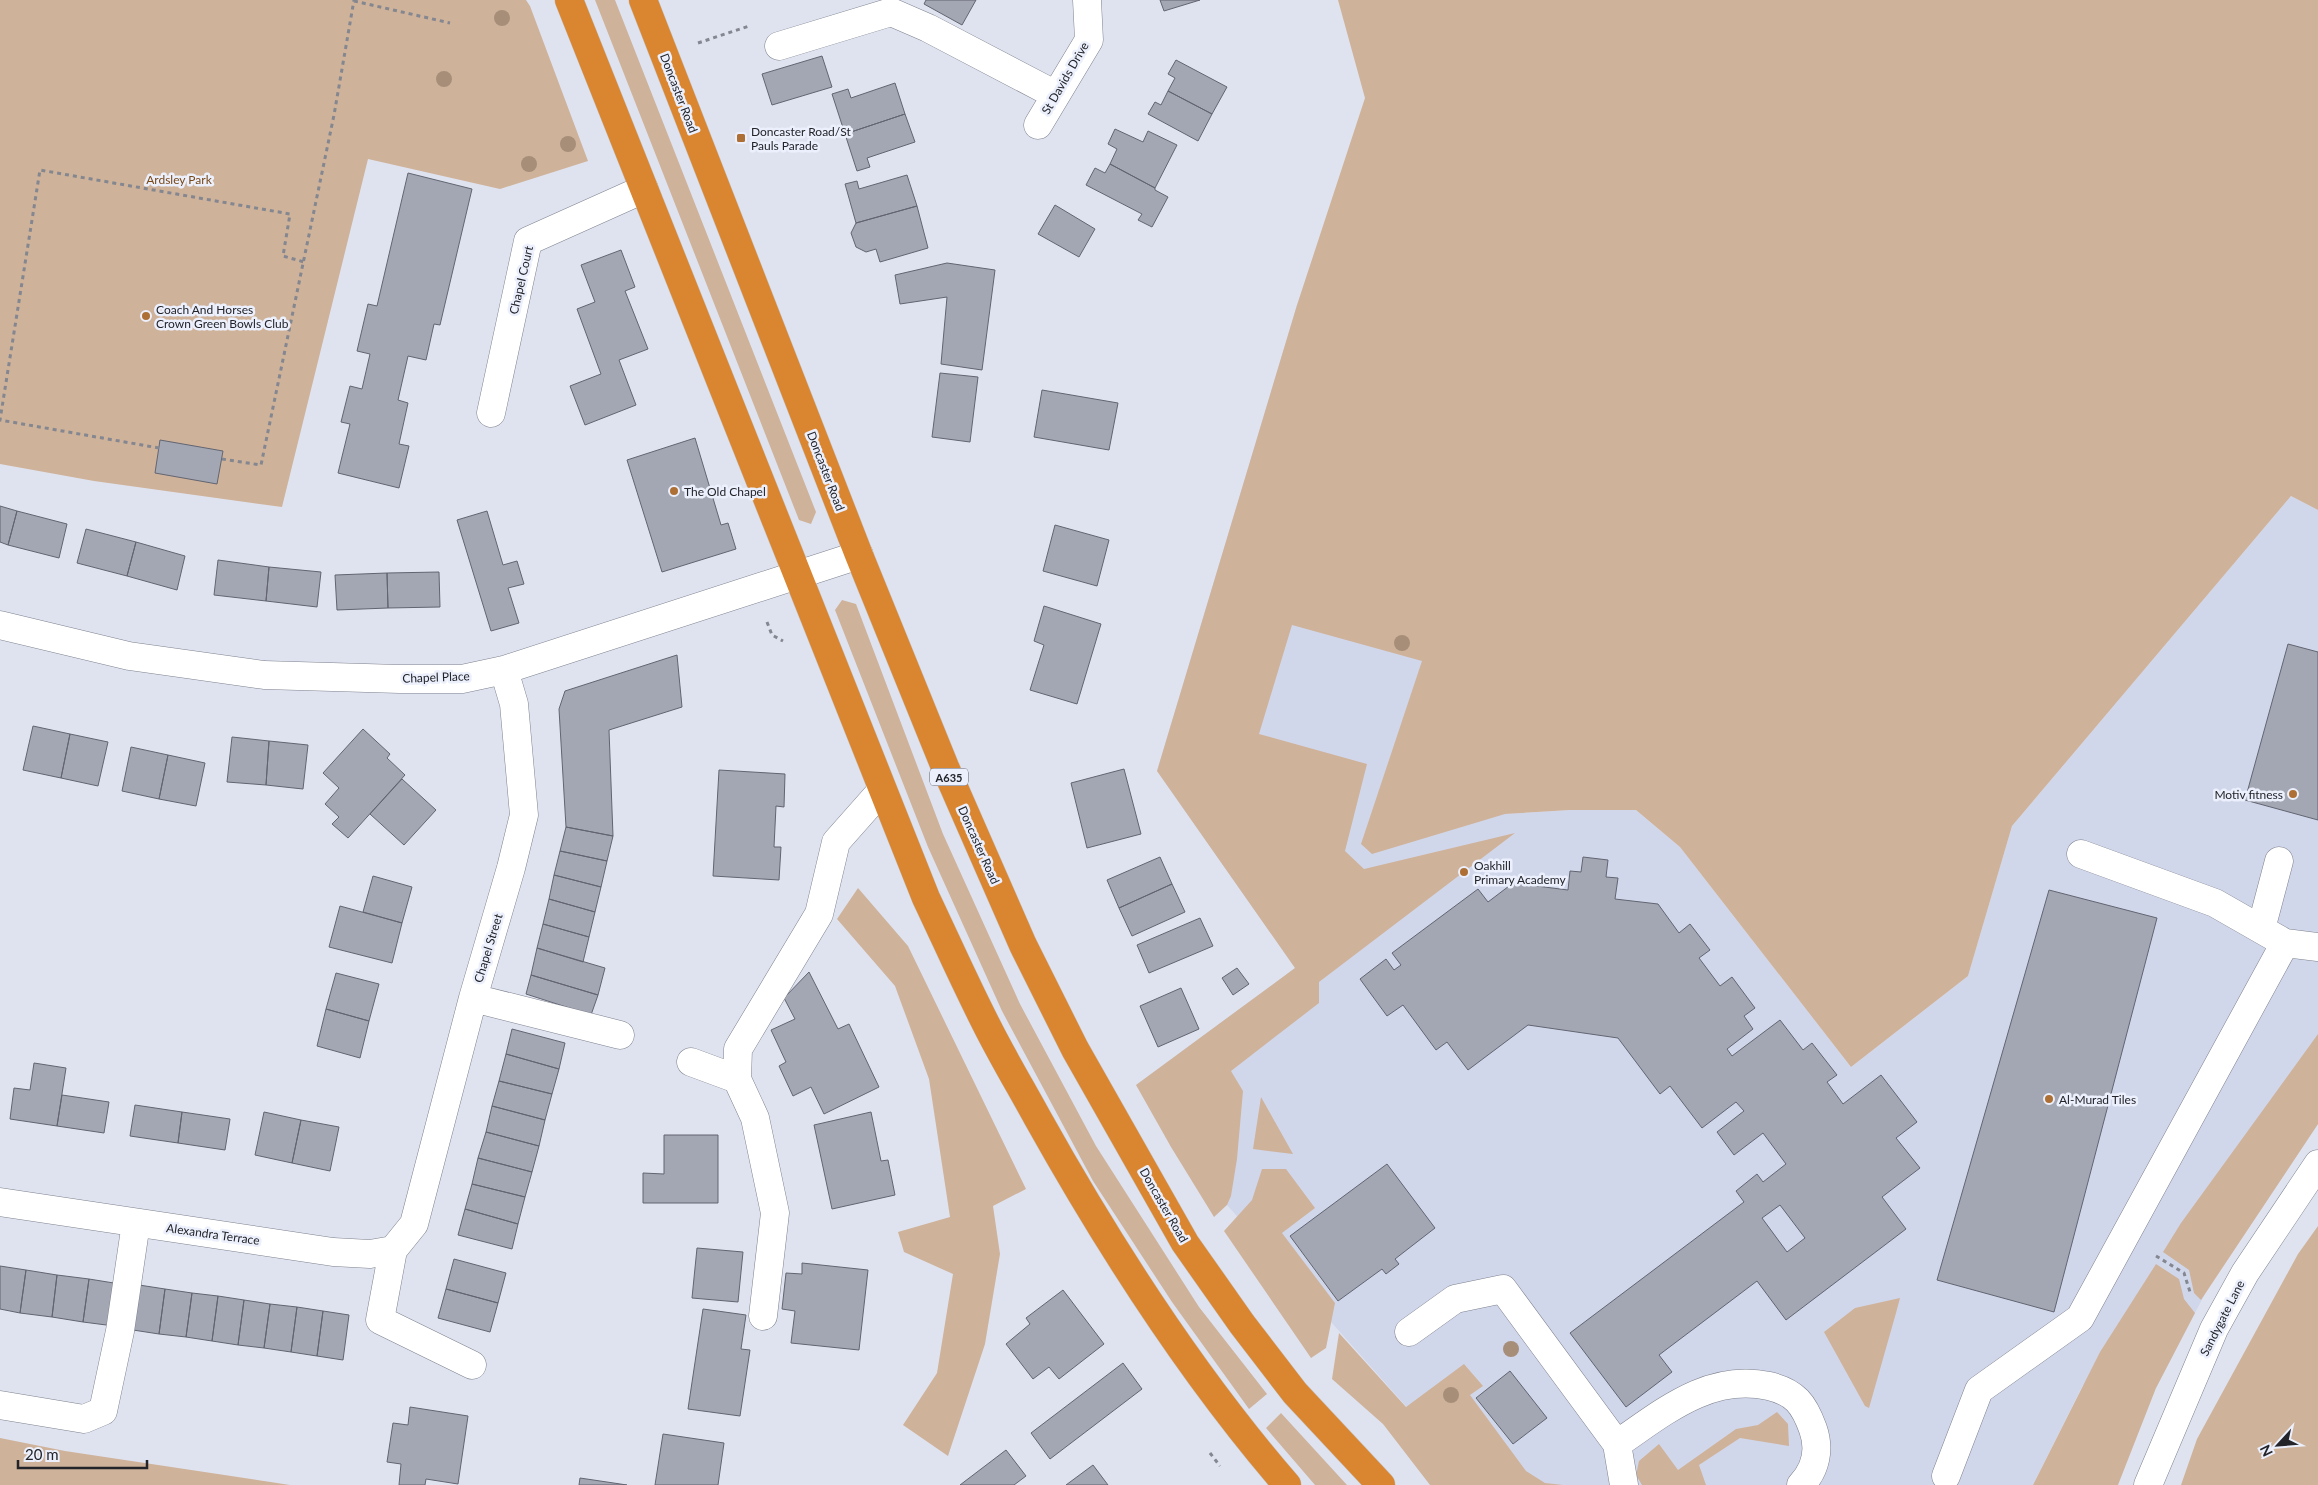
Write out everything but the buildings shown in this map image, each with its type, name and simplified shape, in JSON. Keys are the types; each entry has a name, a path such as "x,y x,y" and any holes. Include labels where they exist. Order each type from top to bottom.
{"highway":[{"path":"569,0 882,790 926,898 986,1026 1064,1166 1161,1318 1248,1440 1287,1485"},
{"name":"Doncaster Road","path":"643,0 859,555 948,776 1023,945 1075,1049 1185,1243 1242,1324 1295,1393 1381,1485"}],"street":[{"name":"St Davids Drive","path":"1038,125 1089,40 1089,7 1087,0"},
{"path":"778,46 891,12 928,28 1056,95"},
{"name":"Chapel Court","path":"491,413 528,241 644,189"},
{"name":"Chapel Place","path":"0,625 129,656 264,675 400,679 462,678 504,670 859,555"},
{"name":"Chapel Street","path":"393,1250 414,1224 473,998 511,868 524,815 514,704 504,670"},
{"path":"763,1316 775,1213 756,1118 737,1079 738,1049 819,914 836,842 882,790"},
{"path":"2081,854 2215,903 2285,943 2318,947"},
{"path":"2261,929 2279,861"},
{"path":"1946,1476 1979,1390 2080,1318 2285,943"},
{"path":"473,998 620,1035"},
{"path":"691,1062 737,1079"},
{"name":"Sandygate Lane","path":"2148,1485 2214,1329 2244,1273 2318,1164"},
{"name":"Alexandra Terrace","path":"0,1202 333,1252 370,1254 393,1250"},
{"path":"0,1405 84,1419 103,1411 120,1331 136,1223"},
{"path":"393,1250 380,1320 472,1365"},
{"path":"1409,1332 1455,1299 1503,1289 1617,1444 1624,1485"},
{"path":"1617,1444 1680,1402 1718,1385 1745,1382 1771,1387 1797,1398 1808,1416 1814,1433 1818,1452 1812,1467 1801,1485"}],"path":[{"path":"222,459 261,465 334,115 354,0 450,23"},
{"path":"665,56 703,40 760,22 778,46"},
{"path":"159,448 0,420 40,170 290,214 283,256 304,262"},
{"path":"2158,1257 2184,1273 2191,1296"}],"shaded area":[{"name":"Oakhill Primary Academy","path":"1297,305 1505,814 1570,810 1636,810 1680,847 1851,1067 1968,976 2012,826 2291,496 2318,510 2318,1124 2209,1286 2156,1388 2083,1385 2033,1485 1476,1485 1227,1205 1136,1085 1295,968 1157,771"}],"green space":[{"name":"Ardsley Park","path":"0,0 526,0 530,6 588,161 500,189 368,159 282,507 94,481 0,464"},
{"path":"595,0 615,0 816,512 811,524 799,520"},
{"path":"1338,0 2318,0 2318,510 2291,496 2012,826 1968,976 1851,1067 1680,847 1636,810 1570,810 1505,814 1372,854 1361,844 1422,661 1292,625 1259,734 1367,764 1345,851 1364,869 1515,833 1319,982 1319,1003 1231,1071 1243,1091 1237,1159 1231,1196 1227,1205 1214,1217 1136,1085 1295,968 1157,771 1297,305 1365,98"},
{"path":"842,600 856,604 943,834 1020,1004 1096,1146 1199,1307 1267,1394 1249,1409 1172,1302 1093,1181 1002,1011 928,847 835,610"},
{"path":"858,888 908,946 1026,1189 993,1206 1000,1254 985,1344 948,1456 903,1425 937,1373 953,1274 904,1252 898,1232 950,1217 929,1079 895,986 837,919"},
{"path":"2318,1034 2318,1124 2201,1300 2194,1293 2189,1270 2163,1252 2181,1223"},
{"path":"1261,1097 1293,1154 1253,1149"},
{"path":"1262,1169 1286,1169 1315,1208 1282,1233 1335,1303 1326,1348 1311,1358 1224,1231 1252,1200"},
{"path":"2318,1226 2318,1485 2181,1485 2197,1439 2298,1254"},
{"path":"2156,1264 2179,1279 2184,1299 2195,1313 2156,1388 2118,1485 2033,1485 2100,1352"},
{"path":"1900,1298 1869,1408 1865,1406 1824,1332 1855,1308"},
{"path":"1339,1333 1406,1407 1464,1364 1483,1386 1470,1395 1526,1471 1545,1483 1563,1485 1430,1485 1383,1424 1332,1379"},
{"path":"1777,1412 1788,1424 1789,1446 1740,1438 1699,1465 1706,1485 1642,1485 1636,1475 1639,1461 1659,1444 1678,1470 1736,1429 1758,1425"},
{"path":"1281,1413 1347,1485 1315,1485 1266,1428"},
{"path":"0,1438 65,1451 290,1485 0,1485"}],"place":[{"name":"Doncaster Road/St Pauls Parade","path":"741,138"},
{"name":"Coach And Horses Crown Green Bowls Club","path":"146,316"},
{"name":"The Old Chapel","path":"674,491"},
{"name":"Motiv fitness","path":"2293,794"},
{"name":"Oakhill Primary Academy","path":"1464,872"},
{"name":"Al-Murad Tiles","path":"2049,1099"}]}
